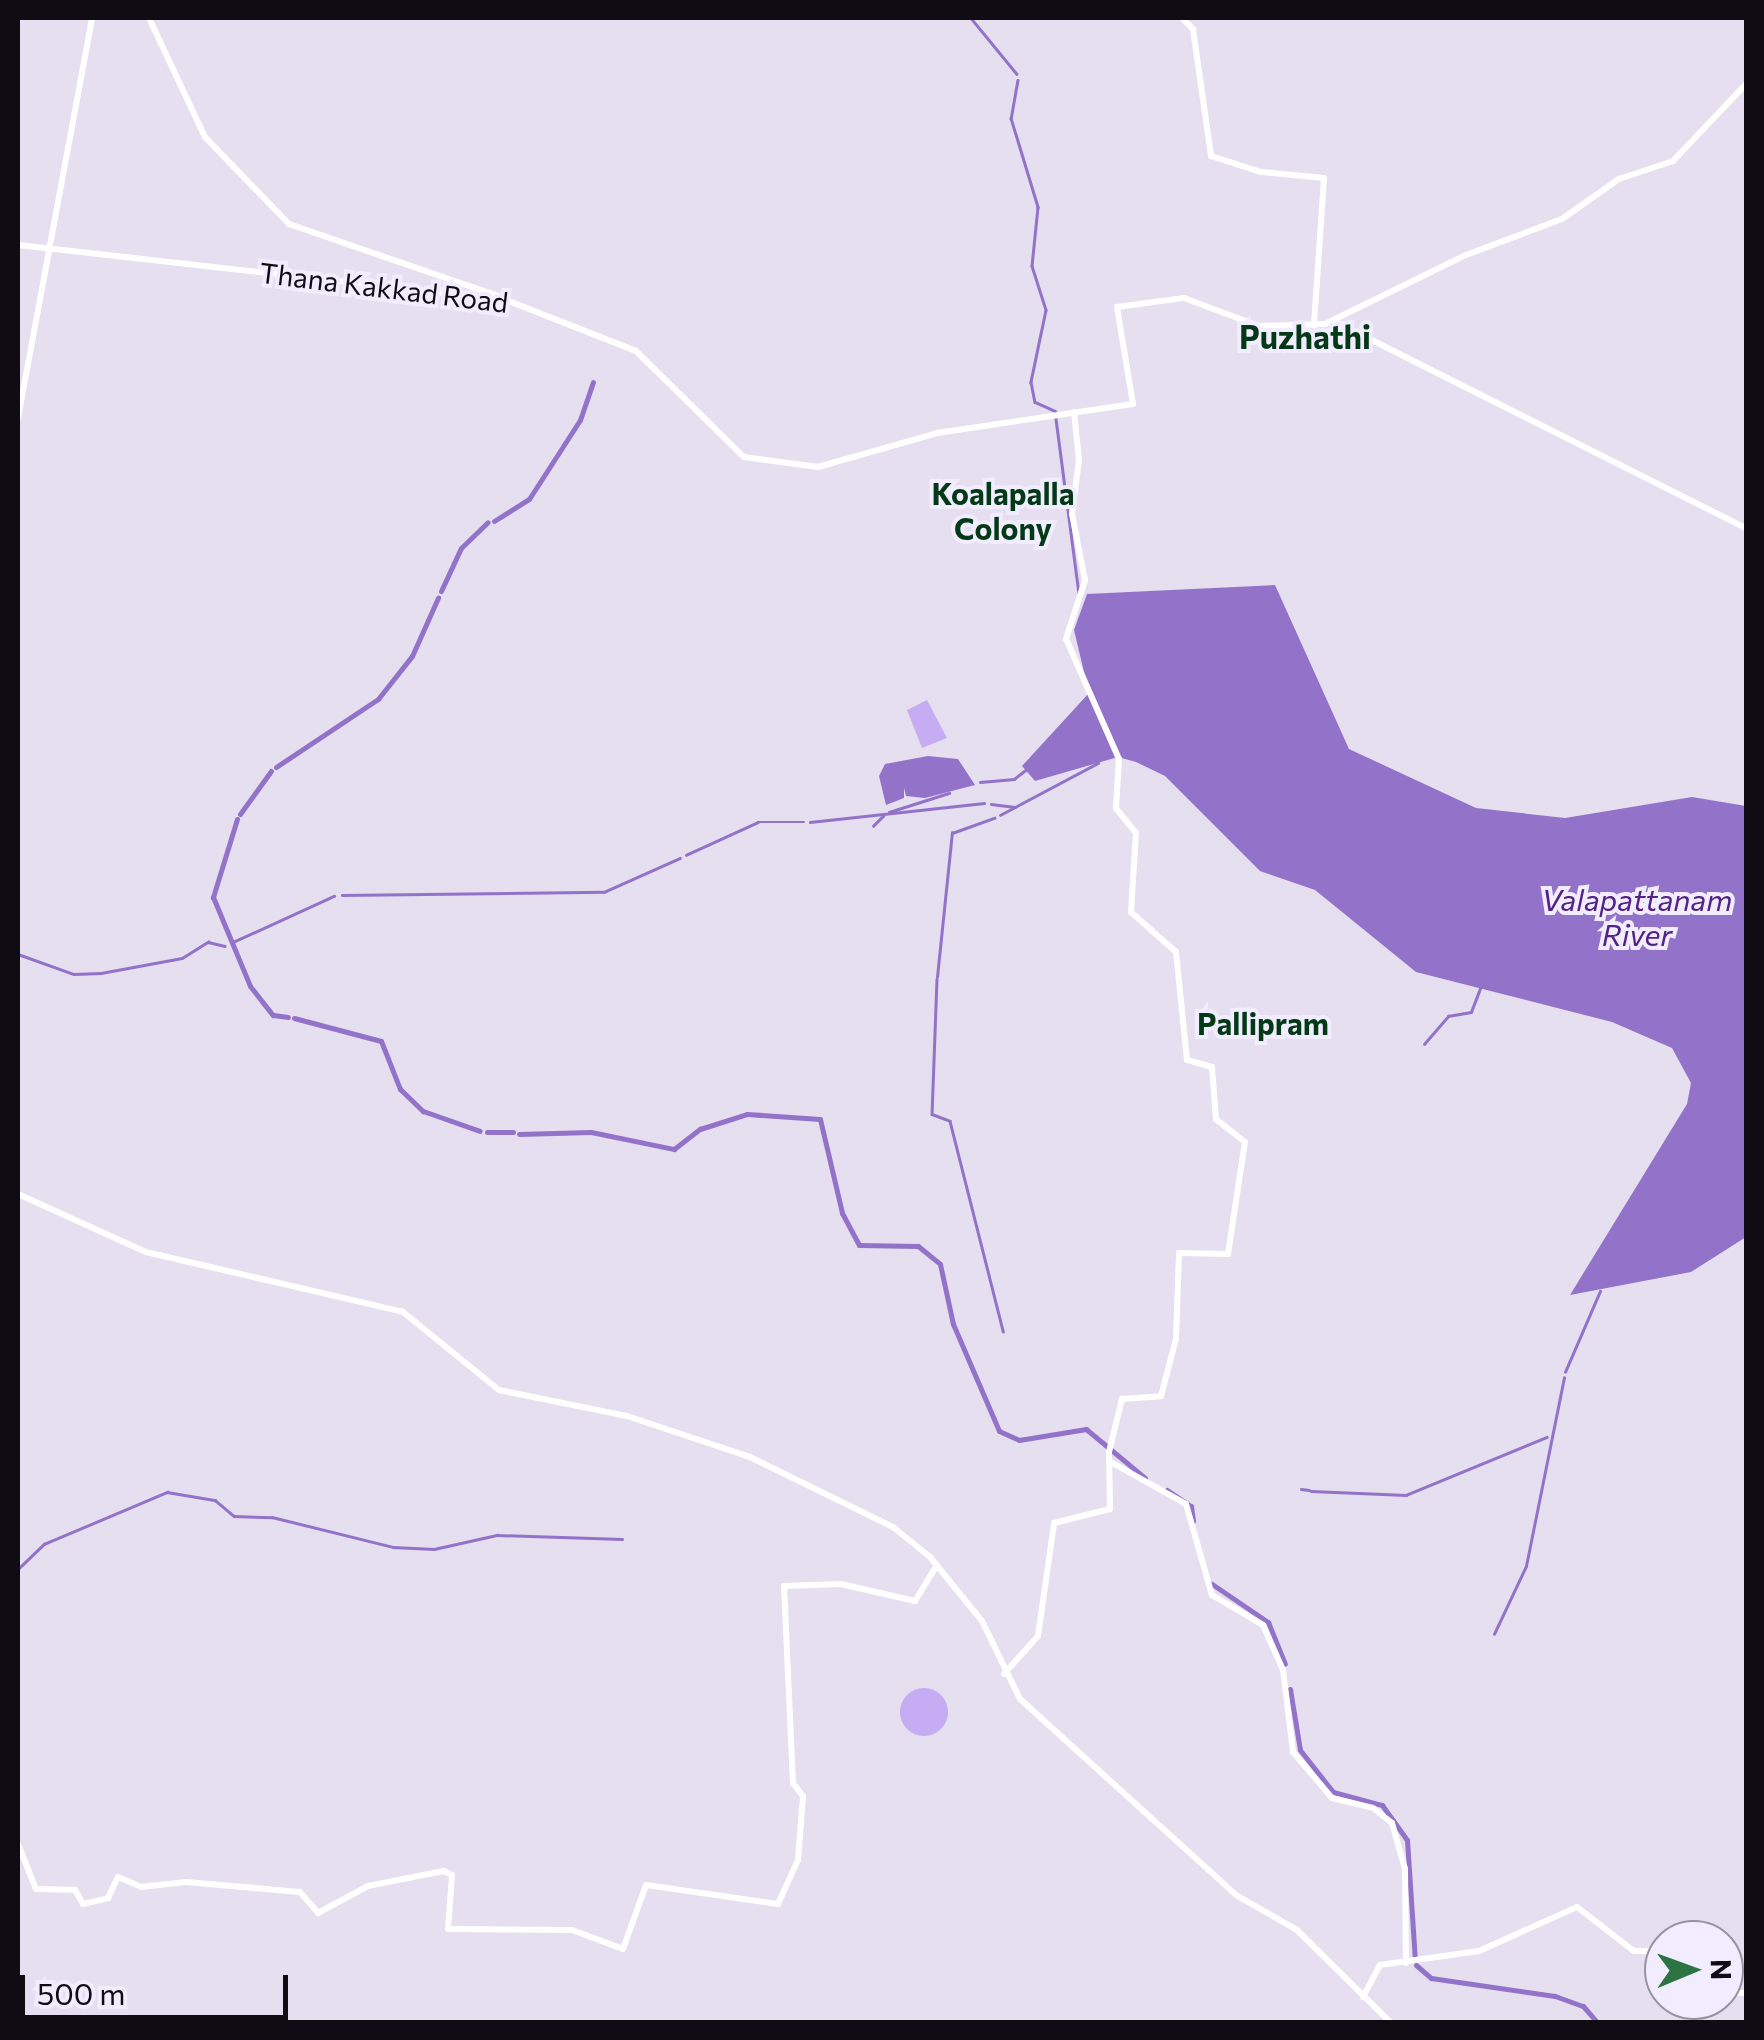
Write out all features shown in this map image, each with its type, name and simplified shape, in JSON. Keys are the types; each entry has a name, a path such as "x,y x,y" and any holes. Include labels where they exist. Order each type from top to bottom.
{"main road":[{"path":"18,418 92,18"},
{"path":"149,18 205,137 289,224 402,257 506,300"},
{"path":"1182,18 1192,29 1211,156 1261,172 1324,178 1314,326"},
{"name":"Thana Kakkad Road","path":"18,245 506,300 636,350 734,450 757,462 834,466 938,433 1136,402 1114,313 1125,304 1184,298 1250,324 1314,326 1334,321 1466,255 1562,219 1619,179 1673,161 1746,84"},
{"path":"1334,321 1746,528"},
{"path":"1004,1674 1038,1636 1054,1523 1110,1509 1110,1458 1124,1396 1161,1396 1176,1339 1179,1254 1228,1254 1245,1142 1216,1119 1212,1067 1188,1060 1176,952 1131,912 1136,833 1118,814 1119,759 1085,694 1065,634 1078,592 1074,412"},
{"path":"18,1194 146,1252 403,1312 499,1390 626,1416 750,1457 872,1514 937,1565 982,1621 1004,1674 1032,1710 1236,1895 1297,1930 1390,2022"},
{"path":"1110,1458 1186,1504 1193,1551 1212,1595 1252,1614 1272,1645 1293,1752 1332,1798 1382,1812 1400,1836 1406,1963"},
{"path":"18,1844 36,1889 76,1890 82,1904 108,1898 118,1877 140,1886 186,1882 300,1892 318,1913 368,1886 444,1871 452,1881 448,1929 572,1930 623,1949 646,1886 778,1904 798,1860 803,1796 793,1782 784,1586 841,1584 915,1600 937,1565"},
{"path":"1363,1997 1380,1965 1507,1942 1577,1907 1631,1949 1644,1950"}],"shaded area":[{"path":"927,700 947,738 922,748 907,710"},
{"path":"924,1688 941,1695 948,1712 941,1729 924,1736 907,1729 900,1712 907,1695"}],"water":[{"name":"Valapattanam River","path":"1275,585 1349,749 1476,808 1565,818 1692,797 1746,806 1746,1237 1691,1272 1570,1295 1687,1104 1691,1083 1672,1048 1612,1022 1416,972 1315,890 1260,871 1165,776 1136,762 1118,757 1035,781 1022,766 1089,693 1074,630 1087,594"},
{"path":"928,756 958,759 975,785 925,798 906,796 904,788 904,798 886,805 879,776 885,764"}],"waterway":[{"path":"971,18 1017,74"},
{"path":"1018,80 1011,118 1038,207 1032,266 1046,310 1031,382 1035,402 1055,411"},
{"path":"494,521 529,499 580,420 593,382"},
{"path":"1056,419 1079,594"},
{"path":"441,591 461,548 488,522"},
{"path":"276,767 378,699 412,656 438,598"},
{"path":"1000,815 1098,763"},
{"path":"980,782 1014,779 1027,769"},
{"path":"240,814 271,771"},
{"path":"889,812 949,793"},
{"path":"810,822 984,803"},
{"path":"991,804 1015,807"},
{"path":"873,826 883,816"},
{"path":"937,977 952,833 994,818"},
{"path":"237,819 213,897 250,986 273,1015 288,1017"},
{"path":"686,855 758,822 804,822"},
{"path":"342,895 604,892 680,858"},
{"path":"233,942 334,896"},
{"path":"18,954 74,974 101,973 182,958 208,942 225,946"},
{"path":"937,979 932,1114 950,1121 1003,1331"},
{"path":"1424,1044 1448,1016 1471,1012 1480,988"},
{"path":"294,1018 381,1041 400,1089 423,1111 480,1131"},
{"path":"519,1134 591,1132 674,1149 700,1129 747,1114 820,1119 842,1213 859,1245 918,1246 940,1264 953,1324 999,1431 1019,1440 1086,1429 1145,1478"},
{"path":"487,1132 513,1132"},
{"path":"1565,1372 1600,1291"},
{"path":"1494,1634 1526,1566 1564,1378"},
{"path":"1311,1491 1406,1495 1547,1437"},
{"path":"1301,1489 1309,1490"},
{"path":"1167,1490 1191,1506 1193,1521"},
{"path":"18,1569 44,1544 167,1492 215,1500 234,1516 272,1517 393,1547 434,1549 497,1535 622,1539"},
{"path":"1212,1584 1268,1622 1285,1664"},
{"path":"1290,1689 1300,1750 1333,1792 1382,1805 1407,1840 1415,1959"},
{"path":"1416,1965 1431,1978 1555,1996 1583,2006 1597,2022"}],"district":[{"name":"Puzhathi","path":"1305,336"},
{"name":"Koalapalla Colony","path":"1003,510"},
{"name":"Pallipram","path":"1263,1023"}]}
